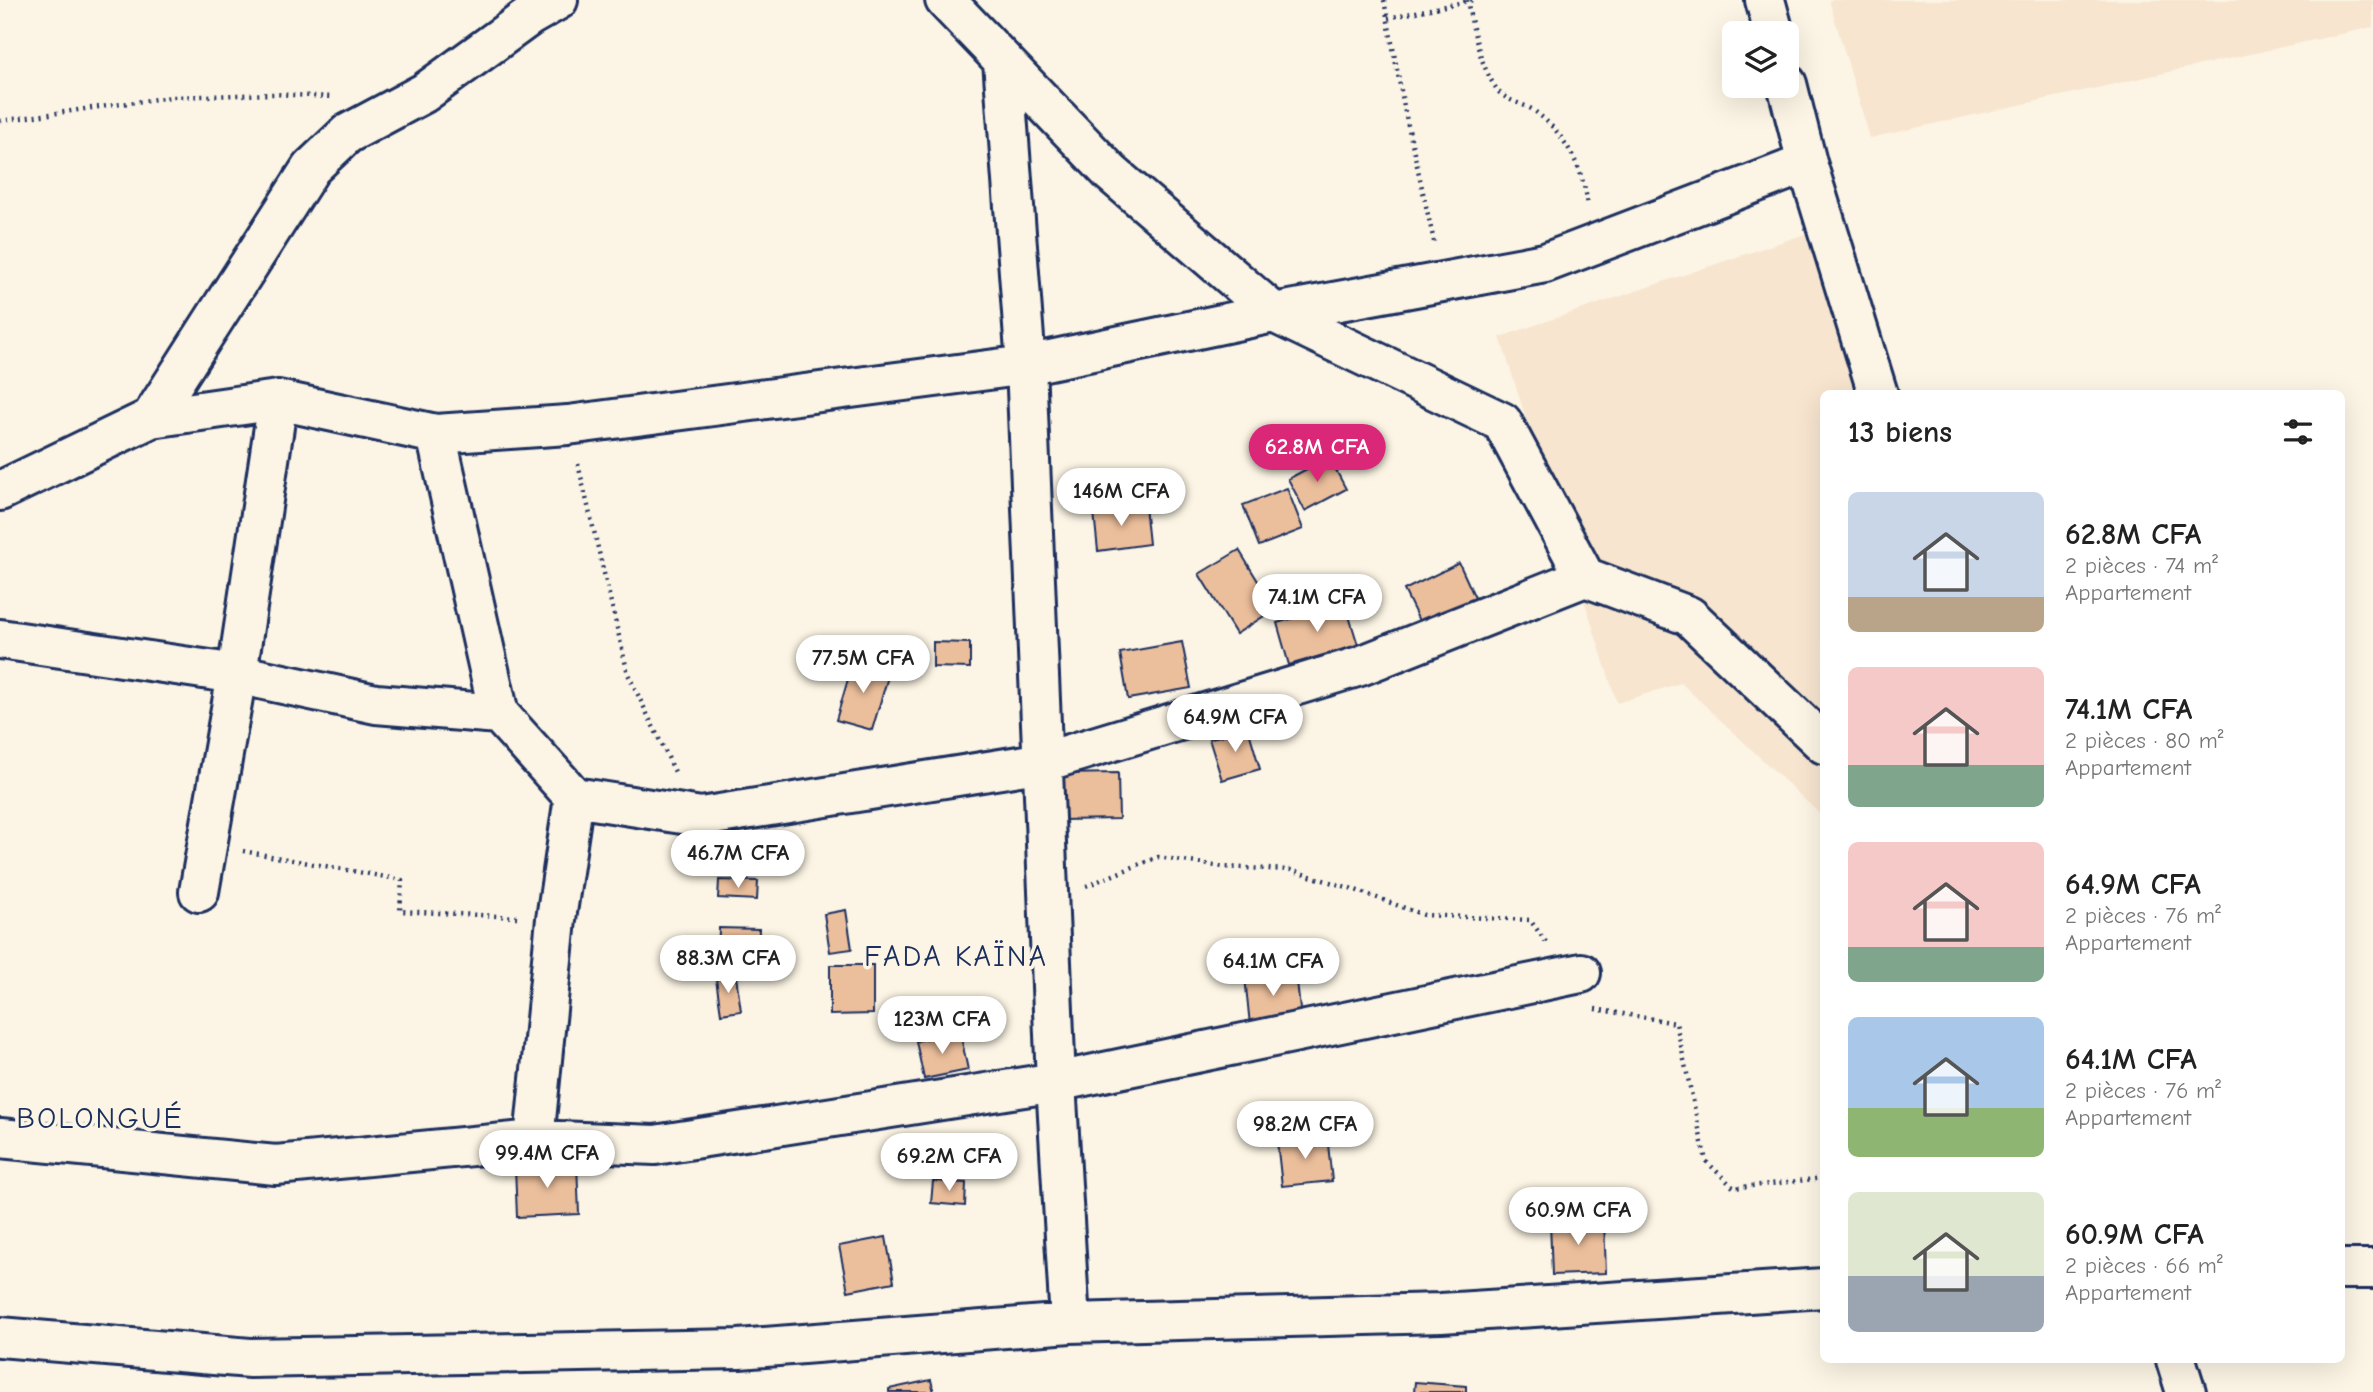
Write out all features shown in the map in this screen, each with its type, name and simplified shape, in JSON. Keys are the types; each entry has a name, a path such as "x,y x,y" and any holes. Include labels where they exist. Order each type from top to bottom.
{"street":[{"path":"151,418 311,168 347,134 424,93 530,16 558,0"},
{"path":"945,0 1111,173 1274,313 1502,422 1585,577 1689,616 1820,740"},
{"path":"1765,0 1771,21"},
{"path":"1003,61 1026,365 1056,1082 1070,1323"},
{"path":"1791,98 1807,163 1877,390"},
{"path":"0,491 151,418 278,400 436,434 568,425 1026,365 1274,313 1545,263 1807,163"},
{"path":"199,892 237,674 278,400"},
{"path":"436,434 499,714 574,797 701,817 1044,762 1360,666 1585,577"},
{"path":"0,639 237,674 376,704 499,714"},
{"path":"534,1140 556,919 574,797"},
{"path":"0,1138 276,1166 534,1140 655,1145 1056,1082 1581,972"},
{"path":"2345,1269 2373,1269"},
{"path":"0,1337 264,1358 739,1349 1070,1323 1441,1313 1820,1288"},
{"path":"2177,1363 2186,1392"}],"path":[{"path":"1384,0 1405,112 1443,282"},
{"path":"1388,18 1469,0 1480,55 1500,94 1537,112 1568,145 1585,182 1592,245"},
{"path":"0,121 170,97 274,94 336,97 387,113"},
{"path":"568,425 595,528 628,674 659,740 701,817"},
{"path":"208,845 402,880 400,911 556,919"}],"shaded area":[{"path":"1829,0 2373,0 2373,27 1870,138"},
{"path":"1814,231 1862,390 1820,390 1820,814 1681,683 1617,703 1500,337"}],"building":[{"path":"1329,457 1346,489 1305,511 1288,479"},
{"path":"1287,488 1303,529 1259,546 1243,505"},
{"path":"1145,506 1149,544 1098,551 1094,512"},
{"path":"1239,550 1275,609 1236,634 1199,574"},
{"path":"1459,563 1476,600 1422,627 1404,590"},
{"path":"1345,603 1358,645 1289,665 1277,623"},
{"path":"933,642 970,643 970,668 933,667"},
{"path":"1182,642 1191,688 1128,699 1120,653"},
{"path":"854,659 890,670 872,730 836,720"},
{"path":"1248,728 1260,769 1222,780 1209,739"},
{"path":"1118,773 1119,819 1061,820 1060,774"},
{"path":"719,880 758,881 757,900 718,898"},
{"path":"846,910 852,949 830,952 824,914"},
{"path":"719,928 759,929 758,964 718,964"},
{"path":"830,965 873,965 873,1014 830,1015"},
{"path":"1296,971 1301,1019 1250,1025 1245,977"},
{"path":"736,976 741,1011 721,1014 716,979"},
{"path":"960,1032 968,1070 924,1079 916,1041"},
{"path":"1327,1135 1332,1181 1282,1186 1277,1141"},
{"path":"577,1164 579,1214 517,1217 515,1167"},
{"path":"933,1181 966,1183 965,1206 931,1203"},
{"path":"1604,1220 1606,1273 1552,1275 1550,1222"},
{"path":"886,1237 894,1282 848,1291 839,1246"},
{"path":"931,1380 934,1392 889,1392 889,1389"},
{"path":"1415,1382 1466,1386 1466,1392 1414,1392"}],"district":[{"name":"FADA KAÏNA","path":"956,956"},
{"name":"BOLONGUÉ","path":"100,1118"}]}
